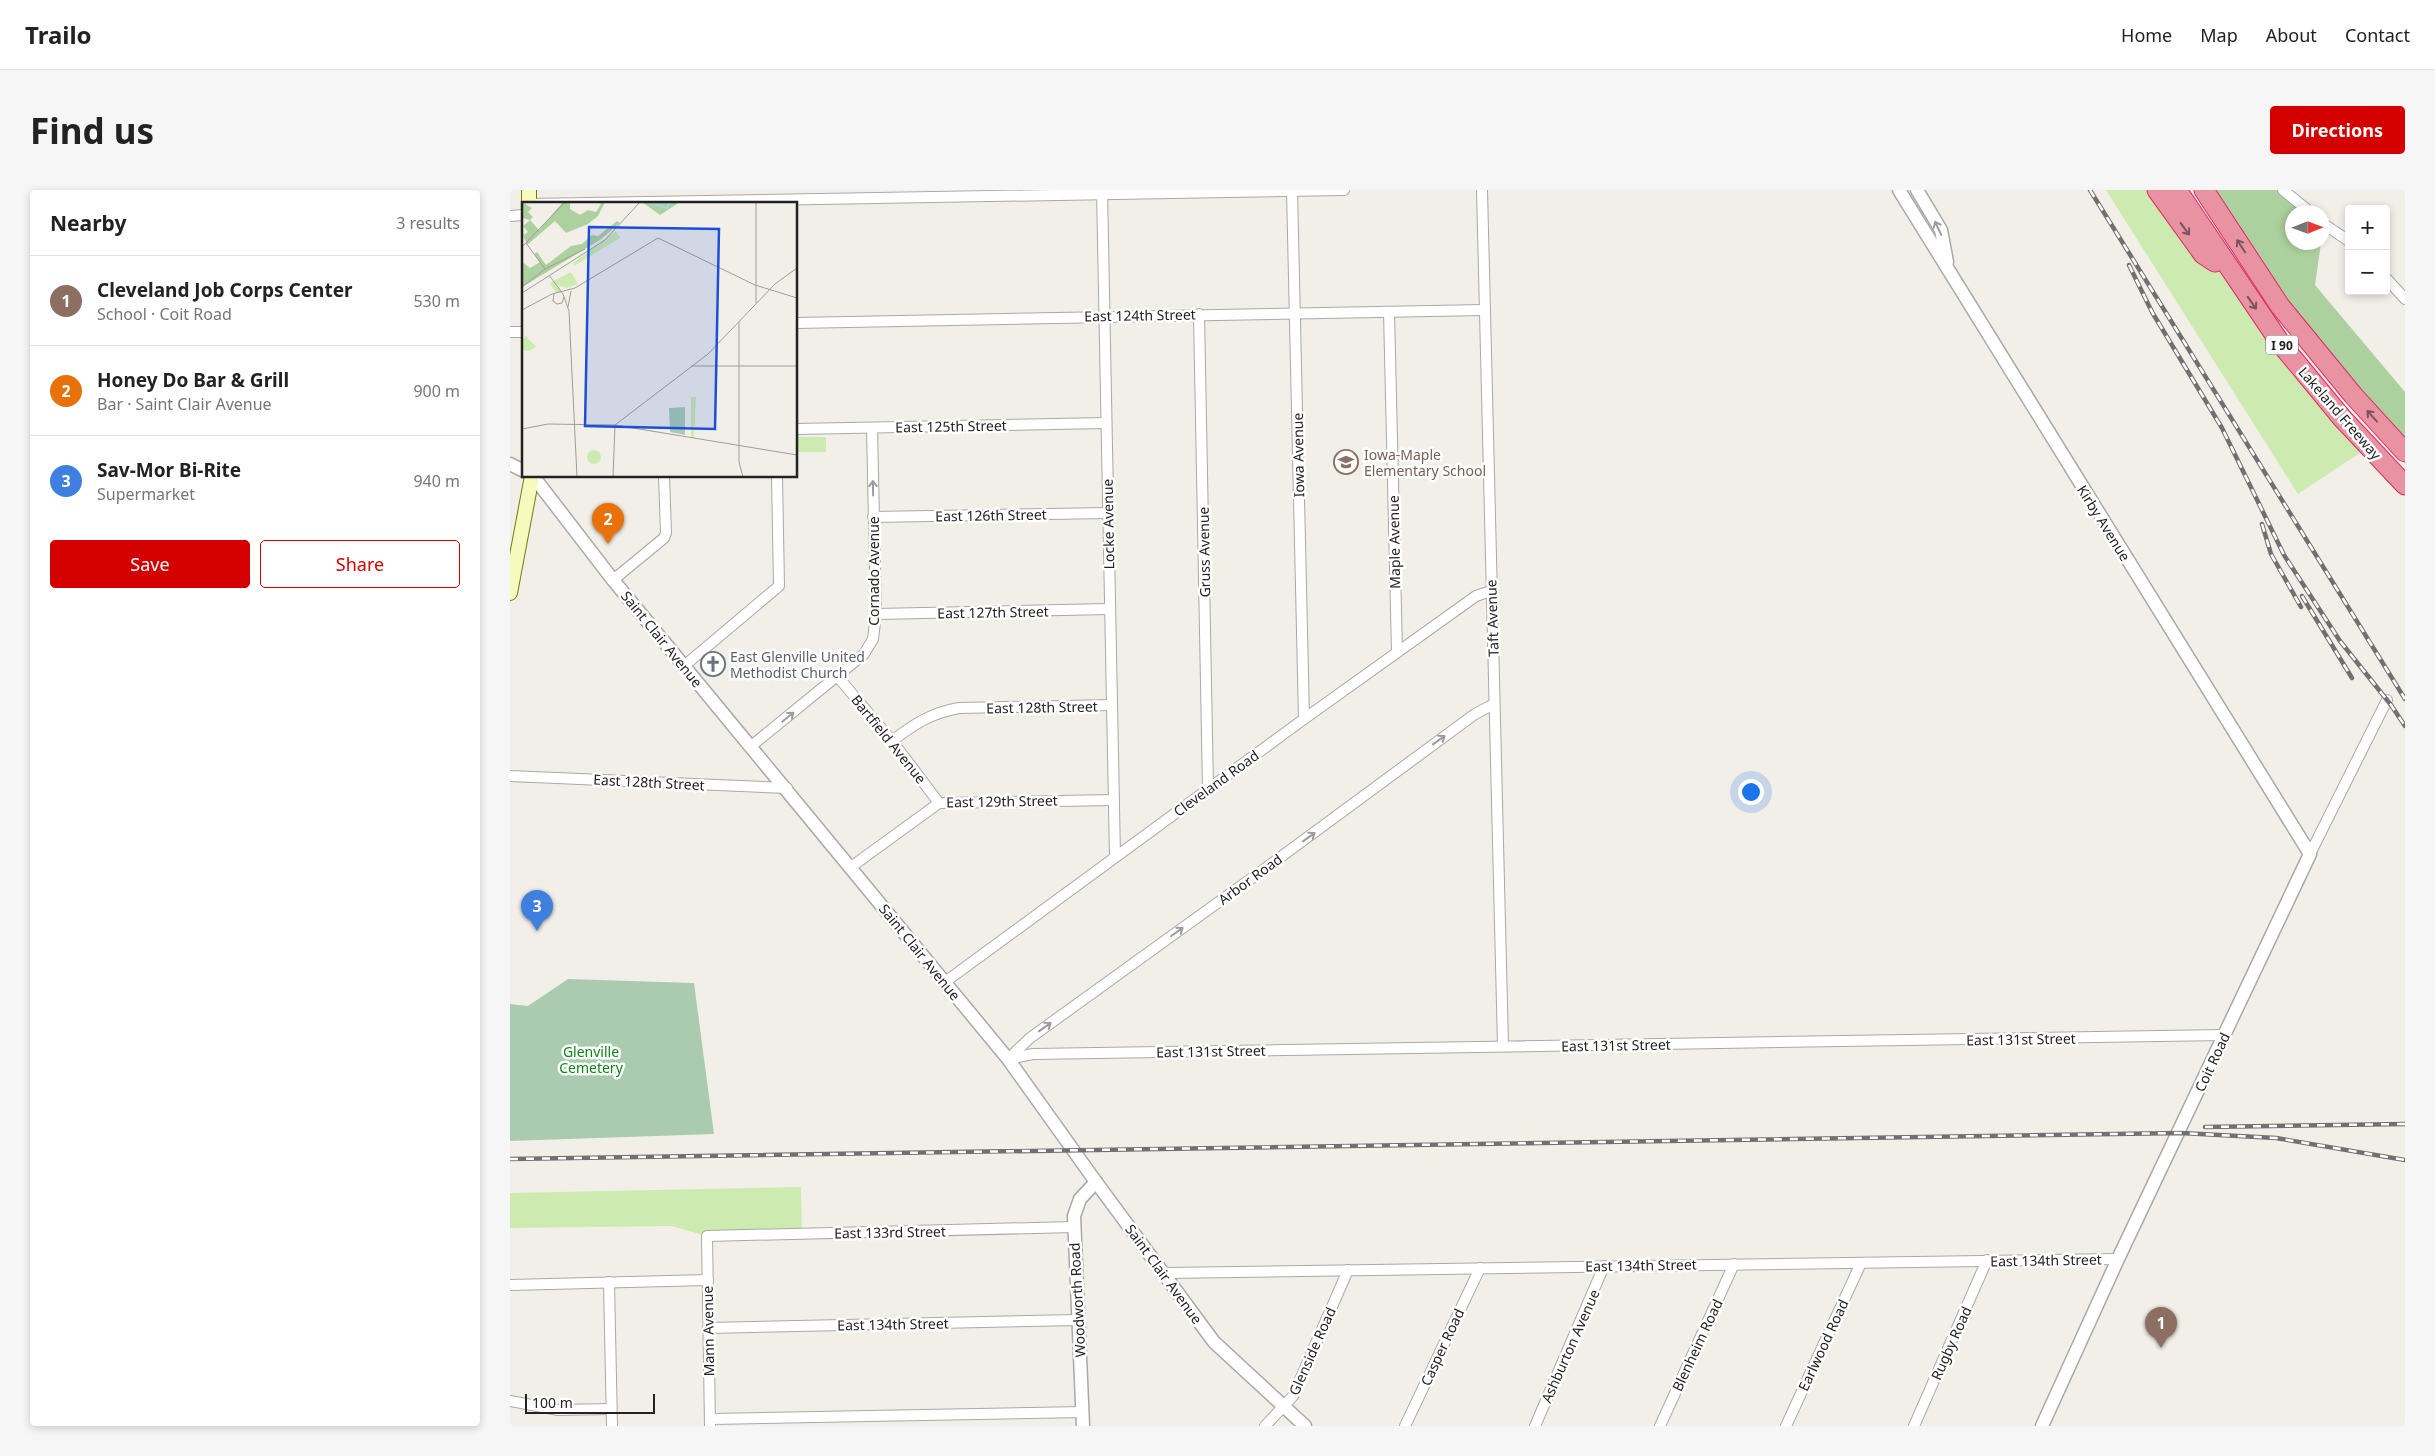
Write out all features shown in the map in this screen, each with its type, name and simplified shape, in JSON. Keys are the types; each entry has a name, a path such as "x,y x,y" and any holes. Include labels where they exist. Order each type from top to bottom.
{"highway":[{"path":"2157,190 2204,254 2232,274"},
{"name":"Lakeland Freeway","path":"2177,190 2281,344 2342,418 2405,485"},
{"name":"Lakeland Freeway","path":"2206,191 2280,306 2353,395 2405,452"}],"main road":[{"path":"510,593 511,575 532,478"}],"street":[{"name":"Iowa Avenue","path":"1292,190 1304,719"},
{"path":"624,202 1102,192 1344,190"},
{"name":"Taft Avenue","path":"1482,190 1503,1046"},
{"name":"Kirby Avenue","path":"1899,190 2310,854"},
{"path":"1918,190 1941,230 1949,269"},
{"path":"2283,190 2301,205"},
{"name":"Locke Avenue","path":"1102,192 1115,857"},
{"path":"2330,228 2345,238"},
{"path":"2390,282 2404,297"},
{"name":"East 124th Street","path":"798,323 1484,310"},
{"name":"Maple Avenue","path":"1390,312 1397,652"},
{"name":"Gruss Avenue","path":"1198,314 1208,789"},
{"name":"East 125th Street","path":"798,429 1106,423"},
{"name":"Cornado Avenue","path":"750,747 838,677 864,654 873,639 876,614 872,428"},
{"path":"510,464 522,470"},
{"name":"Saint Clair Avenue","path":"534,478 750,747 787,788 1008,1058 1096,1182 1165,1273 1214,1342 1305,1426"},
{"path":"614,580 664,538 666,533 664,478"},
{"path":"684,666 779,586 777,478"},
{"name":"East 126th Street","path":"873,517 1108,513"},
{"name":"Cleveland Road","path":"945,982 1397,652 1476,596 1491,591"},
{"name":"East 127th Street","path":"876,614 1109,609"},
{"name":"Bartfield Avenue","path":"838,677 892,741 939,802"},
{"name":"Coit Road","path":"2042,1426 2118,1259 2310,854 2387,700"},
{"name":"Arbor Road","path":"1008,1058 1030,1038 1475,714 1494,704"},
{"name":"East 128th Street","path":"892,741 920,720 939,712 959,708 1112,705"},
{"name":"East 128th Street","path":"510,776 787,788"},
{"name":"East 129th Street","path":"851,867 939,802 1114,800"},
{"name":"East 131st Street","path":"1008,1058 1032,1054 2224,1035"},
{"name":"Woodworth Road","path":"1083,1426 1074,1227 1075,1208 1080,1199 1096,1182"},
{"name":"East 133rd Street","path":"707,1236 1074,1227"},
{"name":"Mann Avenue","path":"707,1236 710,1423"},
{"name":"East 134th Street","path":"1165,1273 2118,1259"},
{"name":"Rugby Road","path":"1914,1426 1987,1260"},
{"name":"Earlwood Road","path":"1786,1426 1861,1263"},
{"name":"Blenheim Road","path":"1660,1426 1734,1264"},
{"name":"Ashburton Avenue","path":"1535,1426 1604,1266"},
{"name":"Casper Road","path":"1406,1426 1480,1268"},
{"name":"Glenside Road","path":"1266,1426 1293,1396 1348,1270"},
{"path":"510,1285 708,1280"},
{"path":"609,1282 612,1426"},
{"name":"East 134th Street","path":"708,1328 1078,1320"},
{"path":"510,1401 558,1410 611,1409"},
{"path":"710,1423 1083,1412"}],"green space":[{"path":"2106,190 2157,190 2231,274 2369,447 2298,494"},
{"path":"2205,190 2283,190 2301,205 2285,205 2285,250 2320,250 2315,285 2405,392 2405,452 2353,395"},
{"path":"798,437 826,437 826,452 798,452"},
{"name":"Glenville Cemetery","path":"568,979 694,983 714,1134 510,1141 510,1004 528,1006"},
{"path":"801,1187 802,1234 707,1236 671,1226 510,1228 510,1193"}],"railway":[{"path":"2090,190 2405,699"},
{"path":"2129,265 2152,312 2222,428 2284,555 2340,641 2391,705 2405,726"},
{"path":"2262,524 2271,554 2301,607"},
{"path":"2302,596 2352,678"},
{"path":"2205,1127 2405,1124"},
{"path":"510,1159 2181,1133 2276,1138 2405,1160"}],"place":[{"name":"Iowa-Maple Elementary School","path":"1346,462"},
{"name":"Honey Do Bar & Grill","path":"608,544"},
{"name":"East Glenville United Methodist Church","path":"713,664"},
{"name":"Sav-Mor Bi-Rite","path":"537,931"},
{"name":"Cleveland Job Corps Center","path":"2161,1348"}]}
